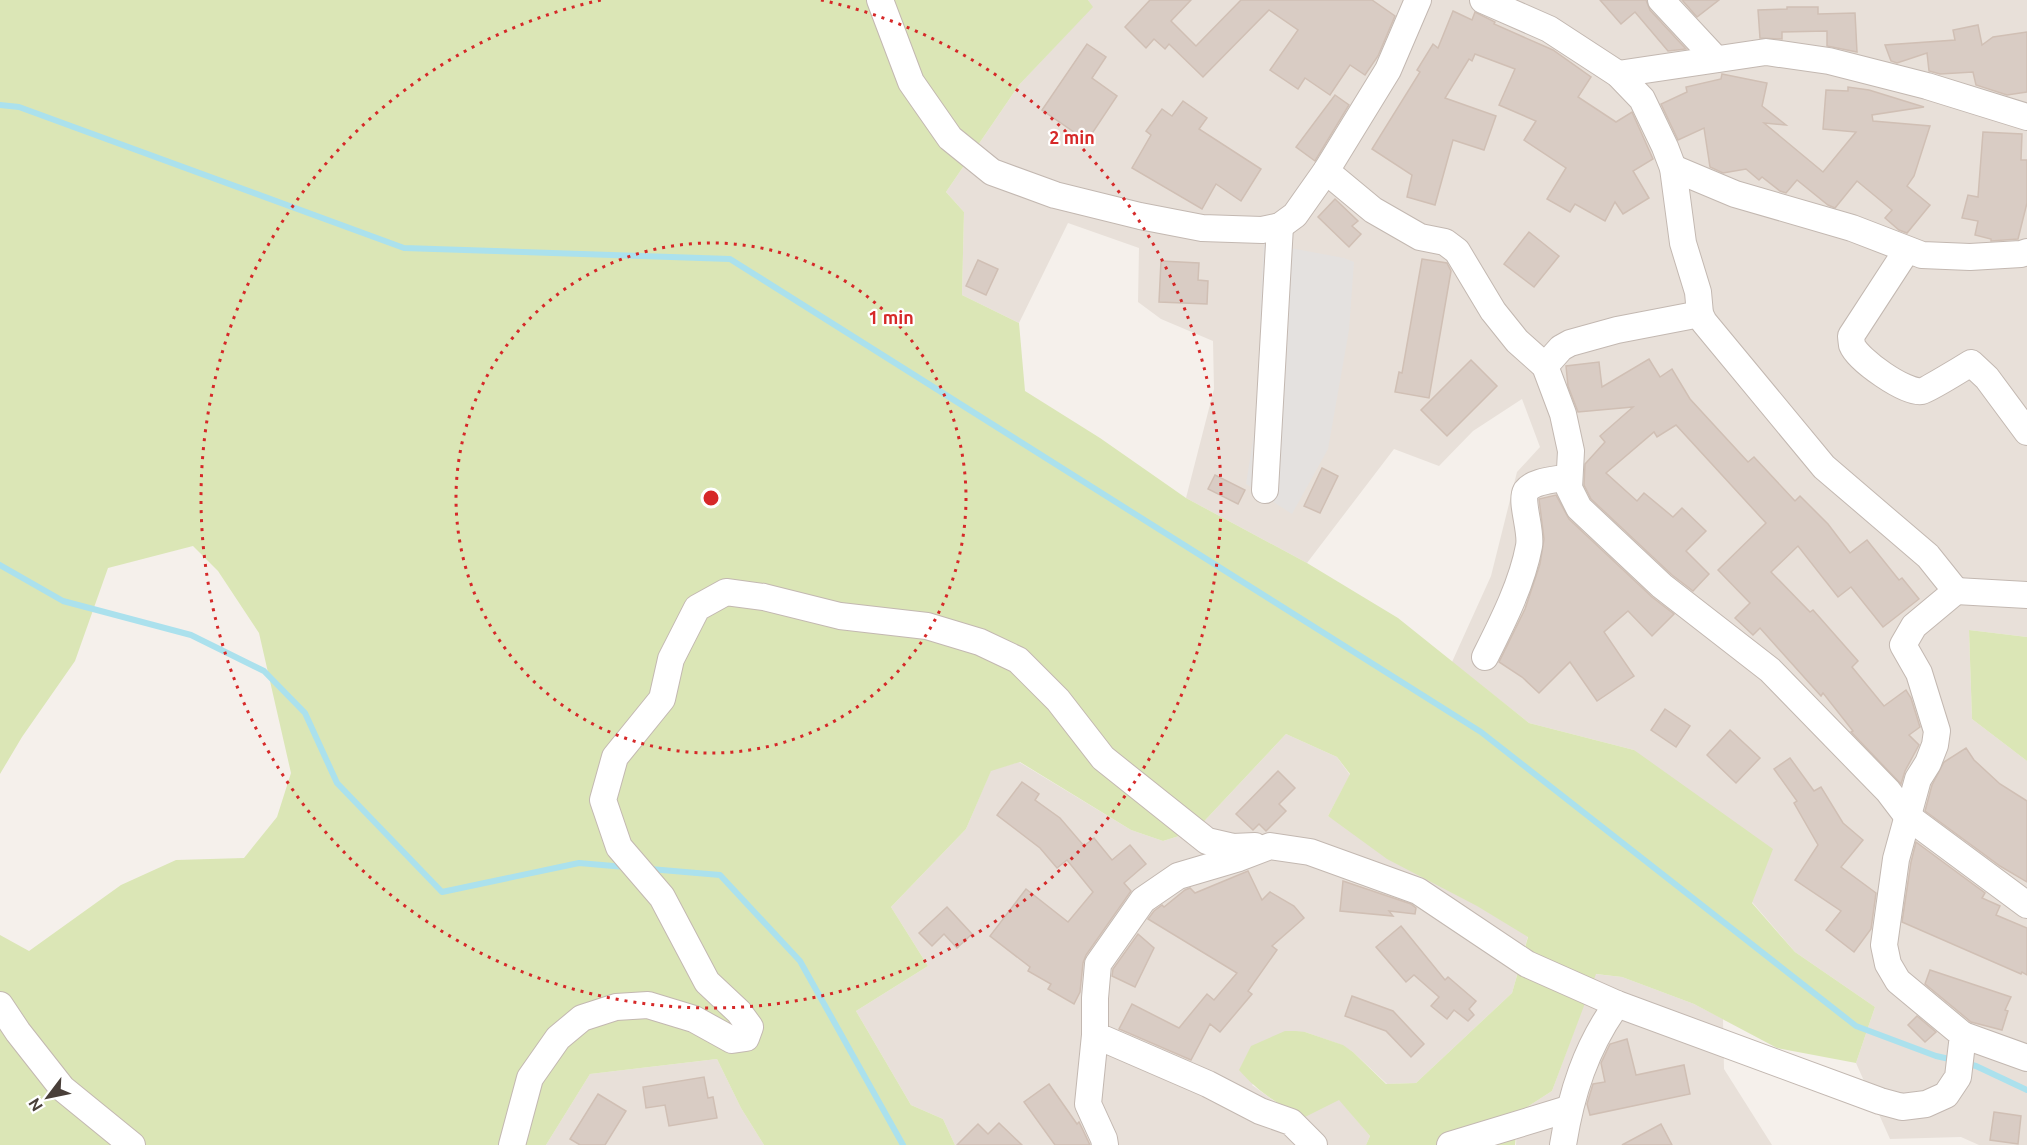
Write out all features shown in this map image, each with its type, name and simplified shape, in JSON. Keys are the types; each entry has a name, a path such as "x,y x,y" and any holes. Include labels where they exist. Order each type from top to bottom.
{"street":[{"path":"880,0 910,82 950,138 992,172 1055,195 1202,228 1262,230 1280,226 1295,215 1326,171 1388,69 1418,0"},
{"path":"1483,0 1549,29 1618,74 1642,99 1673,168 1683,243 1698,292 1700,314 1704,322 1824,467 1928,555 1956,591"},
{"path":"1661,0 1716,59"},
{"path":"1618,74 1766,52 1828,61 1927,86 2027,117"},
{"path":"1673,168 1735,194 1852,228 1902,258 1922,255 1970,257 2027,252"},
{"path":"1326,171 1373,210 1420,237 1445,242 1458,250 1492,311 1517,341 1545,366 1563,414 1571,451 1569,488 1579,508 1662,586 1770,670 1888,791 1907,816 2027,905"},
{"path":"1265,490 1280,226"},
{"path":"1902,258 1851,336 1852,345 1859,355 1908,390 1923,391 1971,363 1987,378 2027,432"},
{"path":"1545,366 1561,348 1570,343 1617,330 1700,314"},
{"path":"1485,657 1508,610 1530,544 1524,496 1528,488 1534,485 1569,477"},
{"path":"2027,595 1956,591 1914,626 1903,645 1920,676 1937,731 1935,745 1928,763 1918,779 1896,859 1884,945 1888,964 1898,981 1962,1041 2027,1058"},
{"path":"512,1145 530,1078 558,1038 582,1018 616,1006 648,1005 694,1019 732,1040 746,1038 750,1027 739,1012 707,982 662,897 619,847 603,800 615,757 662,699 671,659 697,608 726,592 764,597 840,616 927,626 980,642 1018,660 1058,700 1103,758 1207,841 1233,847 1270,846 1319,855 1418,891 1527,964 1617,1004 1880,1101 1902,1107 1926,1104 1946,1095 1958,1077 1962,1041"},
{"path":"1105,1145 1088,1104 1095,1035 1098,964 1143,900 1178,876 1270,846"},
{"path":"1563,1145 1568,1110 1583,1063 1617,1004"},
{"path":"0,1005 62,1088 132,1145"},
{"path":"1095,1035 1208,1084 1260,1111 1291,1122 1314,1145"},
{"path":"1450,1145 1568,1110"}],"shaded area":[{"path":"1088,0 2027,0 2027,637 1969,630 1972,719 2027,761 2027,1145 1979,1145 1961,1137 1890,1139 1856,1063 1875,1007 1795,952 1752,902 1634,750 1529,723 1452,662 1491,576 1517,472 1540,447 1522,399 1473,431 1439,466 1394,449 1307,563 1186,498 1214,389 1213,341 1161,319 1138,302 1139,248 1068,223 1019,323 962,295 964,212 946,192 1019,85 1092,7"},
{"path":"1264,243 1344,258 1354,262 1349,330 1328,449 1292,514 1246,484 1260,396 1260,312"},
{"path":"1286,734 1337,757 1350,775 1328,816 1528,936 1512,993 1416,1083 1387,1084 1353,1052 1342,1045 1305,1032 1252,1085 1302,1117 1339,1099 1370,1136 1366,1145 955,1145 943,1119 911,1105 856,1011 928,966 891,907 966,829 991,770 1019,762 1131,830 1163,841 1195,831"},
{"path":"1595,974 1622,977 1694,1004 1723,1019 1724,1069 1772,1145 1516,1145 1518,1113 1552,1091"},
{"path":"717,1059 741,1108 764,1145 546,1145 590,1074"}],"green space":[{"path":"0,0 1088,0 1093,7 1019,85 946,192 964,212 962,295 1019,323 1025,391 1100,438 1186,498 1307,563 1398,618 1529,723 1634,750 1773,849 1752,903 1795,952 1875,1007 1856,1063 1777,1048 1694,1004 1622,977 1596,974 1552,1091 1518,1113 1515,1145 1366,1145 1370,1136 1339,1100 1303,1118 1294,1113 1261,1091 1239,1070 1251,1046 1285,1031 1305,1032 1343,1045 1386,1084 1416,1083 1512,993 1528,937 1477,906 1387,859 1328,816 1350,774 1337,757 1286,734 1195,831 1163,841 1131,830 1020,762 991,771 966,829 891,907 928,966 856,1011 911,1105 943,1119 955,1145 764,1145 741,1108 717,1059 590,1074 546,1145 0,1145 0,935 29,951 121,885 176,860 244,858 277,817 291,773 259,633 218,571 193,546 108,568 75,661 22,737 0,774"},
{"path":"1969,630 2027,637 2027,761 1972,719"}],"building":[{"path":"1150,0 1191,0 1171,21 1196,46 1241,0 1372,0 1395,16 1378,56 1365,75 1350,65 1330,95 1305,78 1298,89 1270,70 1298,30 1269,10 1203,77 1169,44 1165,49 1154,39 1146,48 1125,27"},
{"path":"1600,0 1646,0 1650,10 1686,49 1668,51 1635,12 1621,24"},
{"path":"1682,0 1719,0 1697,17"},
{"path":"1787,7 1818,7 1818,14 1855,13 1857,52 1827,46 1827,31 1782,32 1782,39 1760,38 1758,10 1787,9"},
{"path":"1453,11 1472,20 1475,12 1495,22 1494,24 1553,50 1591,77 1578,97 1616,122 1632,112 1653,159 1633,171 1649,198 1623,214 1615,202 1605,221 1575,204 1570,212 1547,199 1566,168 1524,140 1536,121 1499,105 1515,69 1475,54 1472,61 1469,59 1445,98 1496,116 1484,150 1453,140 1435,205 1407,197 1412,175 1372,149 1420,72 1417,70 1433,44 1438,48"},
{"path":"1978,25 1982,45 1993,37 2027,32 2027,92 2007,95 1976,85 1973,72 1940,74 1929,71 1927,53 1897,63 1891,61 1885,45 1955,40 1953,30"},
{"path":"1087,44 1106,57 1092,78 1117,96 1087,141 1042,110"},
{"path":"1722,74 1767,83 1762,106 1786,125 1764,123 1823,172 1856,132 1823,129 1826,90 1848,91 1848,87 1869,90 1924,107 1872,115 1873,121 1930,126 1914,176 1907,186 1930,205 1907,233 1899,230 1885,218 1892,210 1857,181 1835,208 1797,180 1786,193 1762,177 1759,180 1746,169 1723,173 1710,167 1704,128 1678,140 1661,104 1687,92 1686,87 1721,79"},
{"path":"1335,95 1349,105 1315,161 1296,147"},
{"path":"1183,101 1207,118 1199,129 1261,169 1241,201 1216,184 1202,209 1132,168 1151,135 1146,131 1162,109 1172,116"},
{"path":"1983,132 2022,134 2021,160 2027,160 2027,203 2018,239 1991,241 1991,239 1975,235 1978,221 1962,218 1968,195 1978,197"},
{"path":"1335,199 1358,221 1352,226 1361,234 1349,247 1318,217"},
{"path":"1529,232 1559,256 1534,287 1504,264"},
{"path":"1422,259 1447,263 1451,271 1429,398 1395,392 1399,372 1402,373"},
{"path":"978,260 998,269 986,295 966,286"},
{"path":"1161,261 1199,263 1198,280 1208,281 1207,304 1159,302"},
{"path":"1649,359 1660,377 1672,369 1690,399 1748,462 1754,457 1795,501 1800,496 1828,524 1850,553 1867,540 1899,580 1902,578 1919,599 1883,627 1851,587 1838,597 1798,546 1771,572 1810,612 1813,610 1858,661 1852,667 1884,706 1906,690 1911,698 1920,727 1909,735 1919,745 1905,771 1901,784 1851,732 1853,731 1823,693 1821,696 1760,628 1753,635 1735,618 1750,603 1718,570 1766,523 1676,425 1657,437 1654,432 1606,473 1637,501 1644,493 1673,517 1682,508 1706,531 1686,551 1709,574 1693,591 1672,575 1591,499 1584,485 1585,464 1605,442 1600,436 1633,407 1578,412 1568,386 1566,366 1599,362 1602,387"},
{"path":"1471,360 1497,386 1447,436 1421,410"},
{"path":"1322,468 1338,476 1320,513 1304,506"},
{"path":"1215,475 1245,490 1238,504 1208,489"},
{"path":"1556,495 1569,519 1652,597 1674,614 1652,636 1628,611 1604,632 1634,676 1597,701 1570,662 1539,693 1522,677 1499,662 1525,609 1540,564 1544,539 1539,499"},
{"path":"1665,709 1690,726 1676,747 1651,730"},
{"path":"1730,730 1760,758 1736,783 1707,755"},
{"path":"1966,748 1974,760 2000,784 2027,801 2027,882 2000,866 1925,811 1932,785 1944,762"},
{"path":"1790,758 1814,791 1821,787 1843,823 1863,840 1841,867 1876,893 1871,929 1854,952 1826,930 1841,911 1795,880 1818,845 1794,803 1797,801 1774,769"},
{"path":"1278,771 1295,788 1279,804 1286,811 1266,831 1259,824 1253,830 1236,814"},
{"path":"1022,782 1039,794 1035,800 1060,818 1084,846 1094,838 1112,860 1130,845 1146,864 1124,883 1131,891 1086,955 1080,992 1074,1004 1048,989 1051,984 1028,971 1030,967 990,936 1026,889 1068,922 1093,892 1067,860 1057,868 1040,848 997,815"},
{"path":"1916,842 1985,893 1982,898 2000,906 1996,915 2027,928 2027,975 1902,922"},
{"path":"1248,871 1262,900 1270,892 1294,906 1304,918 1272,946 1277,950 1248,991 1252,994 1220,1032 1210,1024 1191,1060 1119,1029 1132,1004 1179,1028 1207,994 1214,1000 1237,973 1148,919 1154,911 1162,905 1164,907 1185,890 1190,888 1195,893"},
{"path":"1343,881 1411,904 1416,908 1415,914 1389,911 1393,916 1340,911"},
{"path":"947,907 972,934 957,948 944,934 932,946 919,933"},
{"path":"1401,926 1445,980 1448,977 1476,1001 1469,1009 1474,1015 1468,1021 1454,1010 1447,1019 1431,1006 1439,997 1414,975 1406,982 1376,947"},
{"path":"1138,934 1154,948 1135,987 1112,976 1113,969"},
{"path":"1930,970 2011,997 2005,1010 2008,1011 2002,1030 1971,1022 1925,984"},
{"path":"1352,996 1393,1011 1424,1044 1411,1057 1386,1031 1345,1016"},
{"path":"1917,1016 1936,1032 1925,1042 1908,1025"},
{"path":"1627,1039 1636,1075 1684,1065 1690,1094 1590,1115 1587,1104 1593,1084 1605,1082 1601,1063 1610,1044"},
{"path":"704,1077 708,1098 713,1097 717,1118 669,1126 665,1105 646,1108 643,1087"},
{"path":"1049,1084 1077,1124 1079,1122 1090,1145 1055,1145 1024,1102"},
{"path":"598,1094 626,1111 605,1145 580,1145 570,1139"},
{"path":"1994,1112 2021,1116 2018,1144 1990,1140"},
{"path":"999,1123 1022,1145 957,1145 978,1124 988,1134"},
{"path":"1661,1124 1672,1145 1622,1145"}],"waterway":[{"path":"0,105 19,107 404,248 730,259 1481,732 1856,1026 1936,1056 1954,1060"},
{"path":"0,565 63,601 191,635 264,671 305,713 337,783 442,892 579,863 625,867"},
{"path":"650,869 720,875 800,961 903,1145"},
{"path":"1964,1063 1976,1066 2027,1090"}]}
